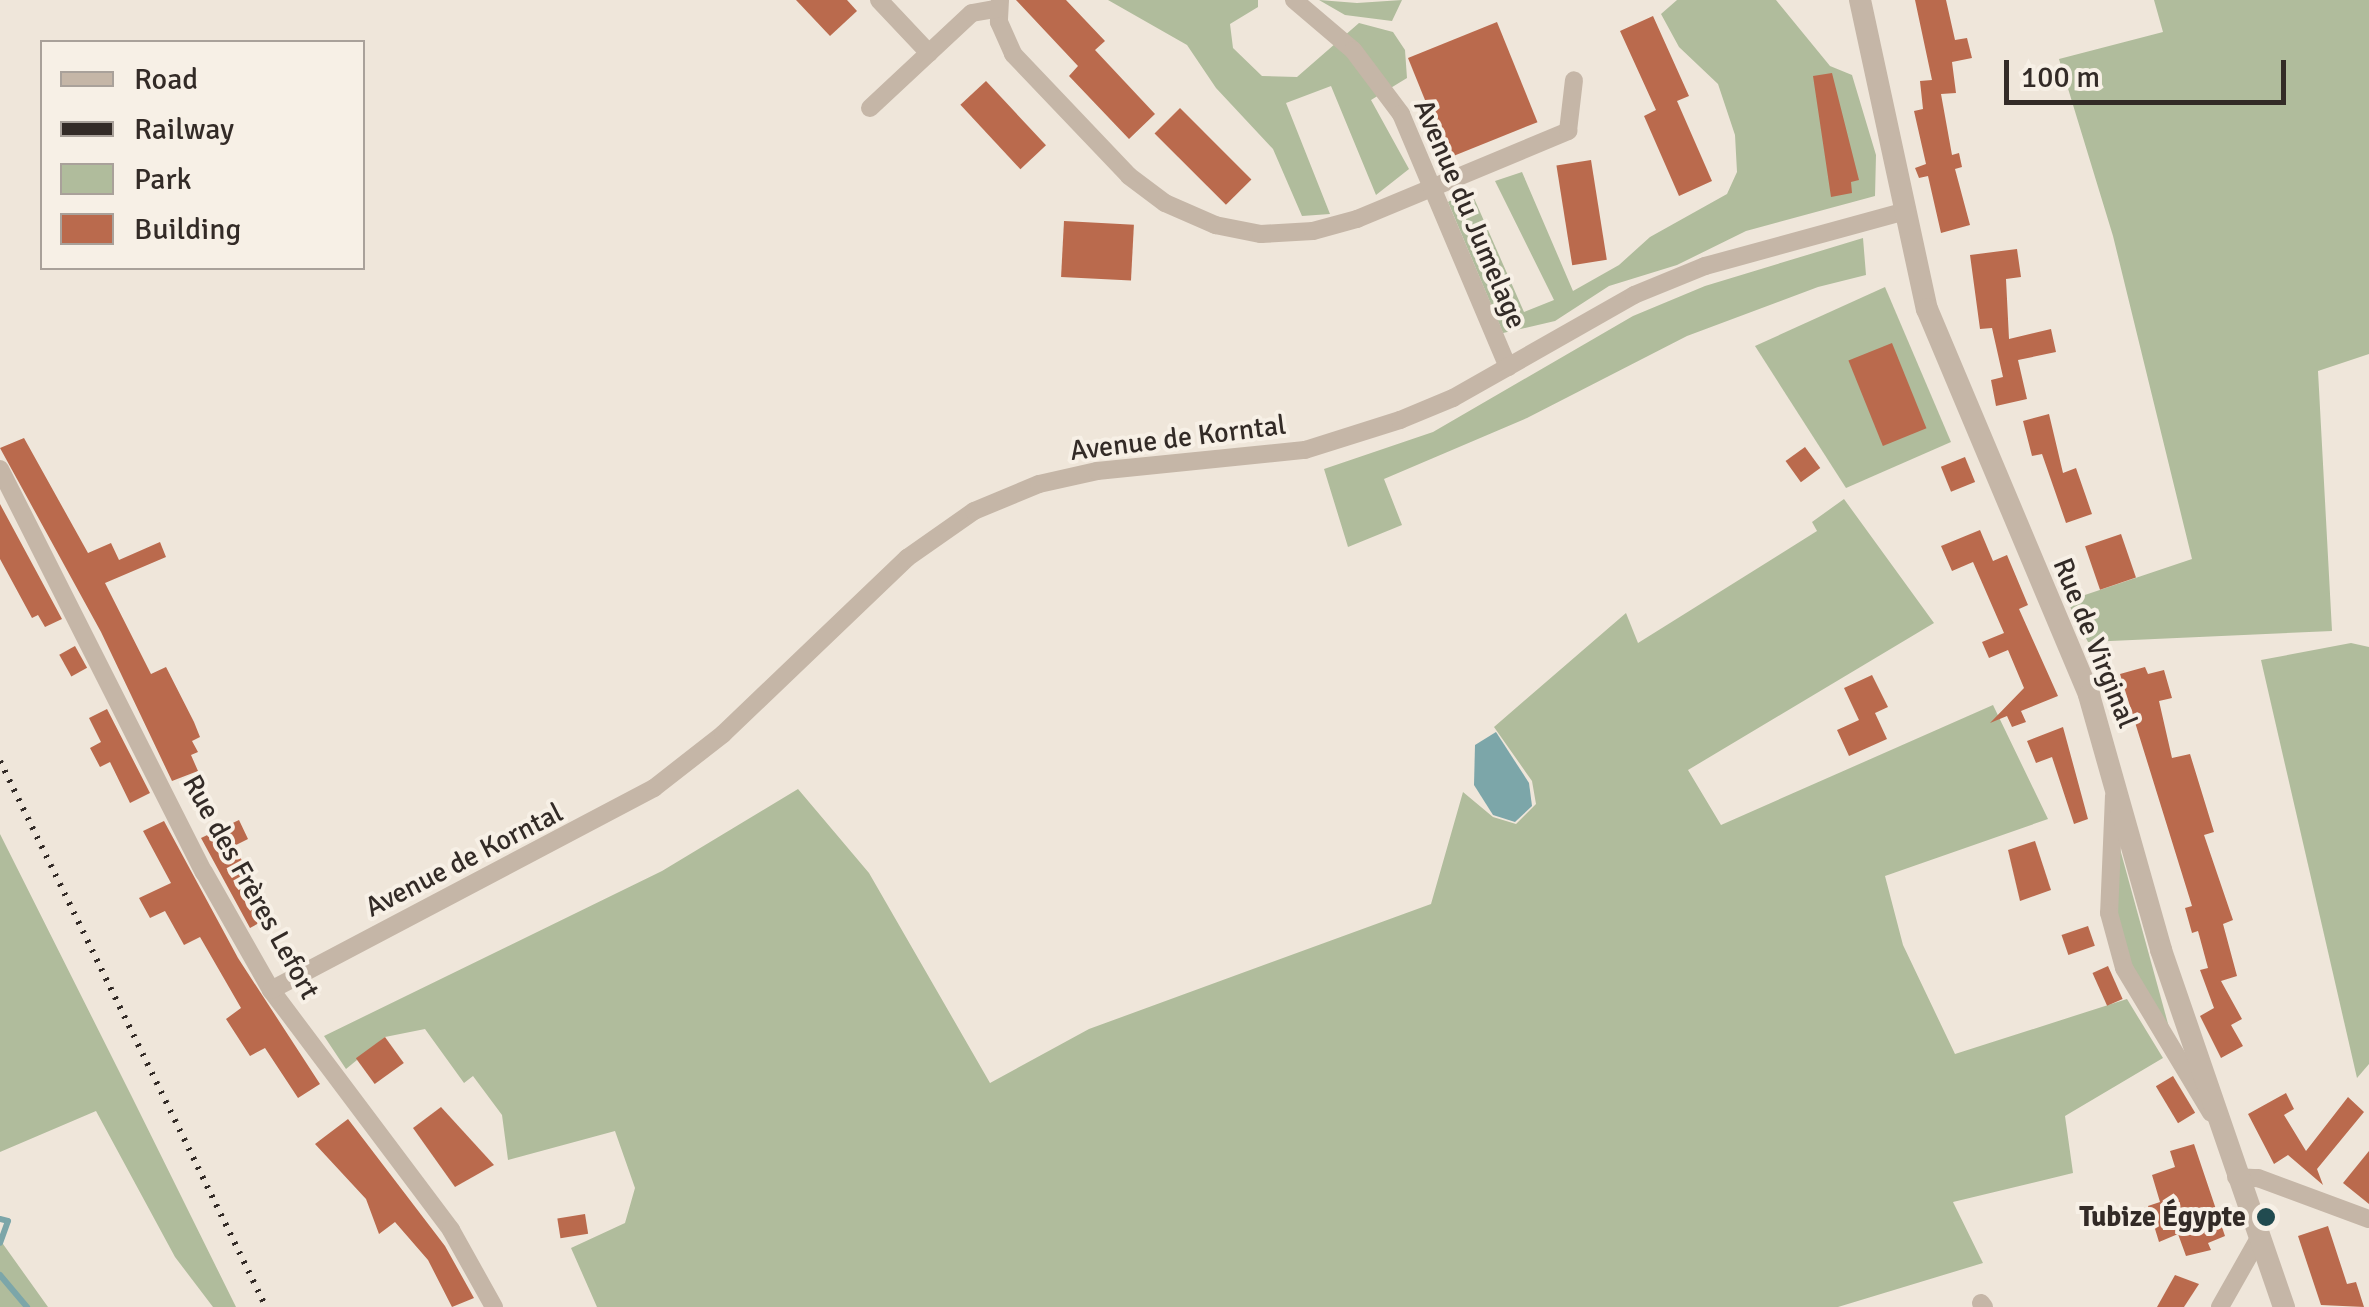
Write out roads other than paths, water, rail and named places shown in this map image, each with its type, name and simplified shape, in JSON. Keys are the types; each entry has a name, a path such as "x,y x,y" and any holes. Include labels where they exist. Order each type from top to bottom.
{"street":[{"path":"879,0 928,52"},
{"name":"Avenue du Jumelage","path":"1294,0 1377,78 1434,187 1508,367"},
{"name":"Rue de Virginal","path":"1860,0 1902,212 1946,364 2088,694 2116,781 2161,950 2236,1177 2284,1307"},
{"path":"870,108 972,13 1000,4 1013,54 1129,176 1165,203 1215,225 1261,234 1313,231 1434,187 1568,131 1574,80"},
{"name":"Avenue de Korntal","path":"271,990 654,788 724,734 937,534 1023,490 1097,471 1305,450 1400,420 1508,367 1634,294 1705,266 1902,212"},
{"name":"Rue des Frères Lefort","path":"0,469 204,872 271,990 451,1230 494,1307"},
{"path":"2116,781 2110,921 2124,968 2218,1124"},
{"path":"2236,1177 2258,1178 2369,1219"},
{"path":"2220,1307 2260,1238"}],"water":[{"path":"1496,732 1529,783 1532,806 1515,822 1493,815 1474,785 1475,745"}],"waterway":[{"path":"0,1219 8,1221 0,1243"},
{"path":"0,1275 27,1307"}],"railway":[{"path":"0,761 266,1307"}],"place":[{"name":"Tubize Égypte","path":"2266,1217"}]}
